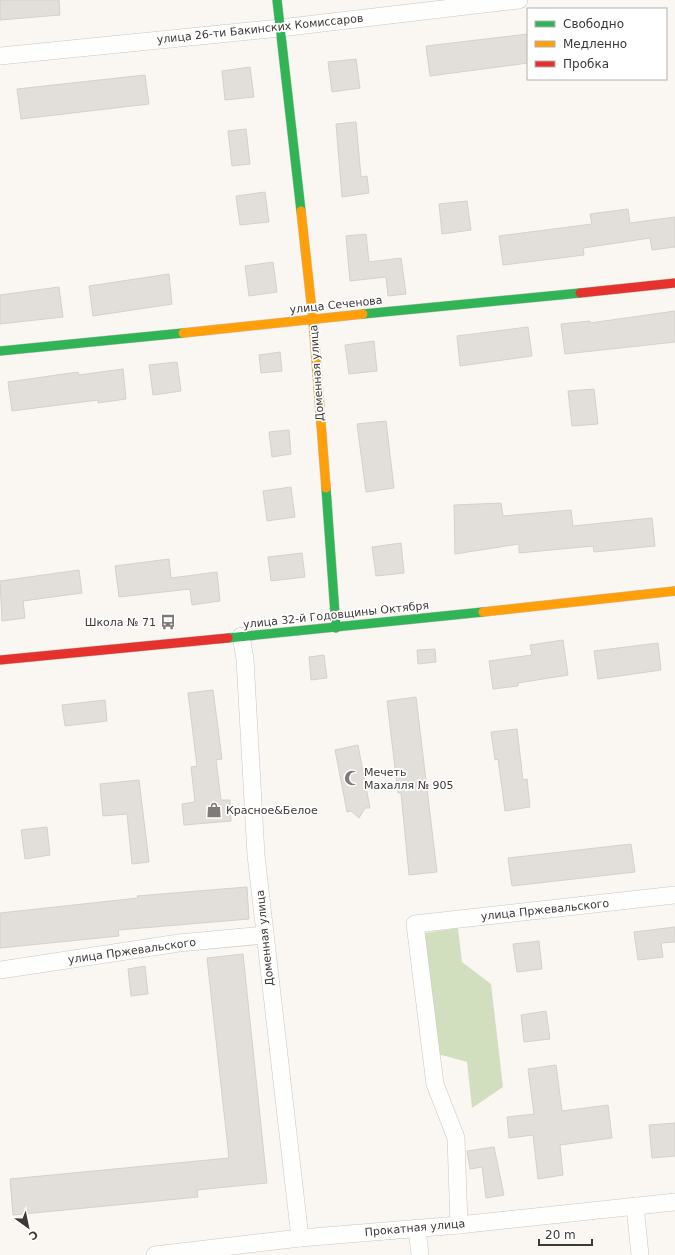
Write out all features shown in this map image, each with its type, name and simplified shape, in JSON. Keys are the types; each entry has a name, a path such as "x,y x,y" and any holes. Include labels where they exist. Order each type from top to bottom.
{"street":[{"name":"Доменная улица","path":"277,0 313,320 336,628"},
{"name":"улица 26-ти Бакинских Комиссаров","path":"0,56 280,28 519,0"},
{"name":"улица Сеченова","path":"0,351 675,283"},
{"name":"улица 32-й Годовщины Октября","path":"0,660 336,628 675,591"},
{"name":"Доменная улица","path":"241,636 245,659 256,855 300,1238"},
{"name":"улица Пржевальского","path":"459,1225 456,1138 435,1084 415,924 675,895"},
{"name":"улица Пржевальского","path":"0,970 179,942 265,935"},
{"name":"Прокатная улица","path":"155,1255 189,1253 300,1238 459,1225 675,1202"},
{"path":"635,1206 640,1255"},
{"path":"417,1228 420,1255"}],"green space":[{"path":"458,928 462,962 491,984 503,1087 472,1108 467,1062 438,1054 425,933"}],"building":[{"path":"0,0 59,0 60,15 0,20"},
{"path":"527,34 527,63 430,76 426,46"},
{"path":"356,59 360,88 332,92 328,62"},
{"path":"250,67 254,97 225,100 222,71"},
{"path":"145,75 149,104 21,119 17,89"},
{"path":"356,122 361,177 367,176 369,193 342,197 336,124"},
{"path":"246,129 250,164 232,166 228,131"},
{"path":"265,192 269,222 240,225 236,196"},
{"path":"467,201 471,230 442,234 439,204"},
{"path":"628,209 630,223 675,217 675,247 652,250 650,238 583,248 584,255 503,265 499,236 592,224 590,214"},
{"path":"366,234 369,262 401,258 406,294 388,296 386,277 350,281 346,236"},
{"path":"273,262 277,292 249,296 245,266"},
{"path":"169,274 172,304 93,316 89,286"},
{"path":"59,287 63,317 0,324 0,295"},
{"path":"675,311 675,342 565,354 561,324 590,321 590,323"},
{"path":"528,327 532,356 460,366 457,336"},
{"path":"374,341 377,371 349,374 345,345"},
{"path":"280,352 282,371 261,373 259,355"},
{"path":"177,362 181,391 153,395 149,365"},
{"path":"123,369 126,399 98,403 98,400 12,411 8,382 78,372 79,375"},
{"path":"594,389 598,424 572,426 568,391"},
{"path":"386,421 394,488 366,492 357,424"},
{"path":"289,430 291,454 272,457 269,432"},
{"path":"291,487 295,517 267,521 263,491"},
{"path":"501,503 503,516 571,510 573,526 652,518 655,546 594,552 593,546 519,553 519,544 455,554 454,505"},
{"path":"401,543 404,573 376,576 372,547"},
{"path":"302,553 305,577 271,581 268,557"},
{"path":"169,559 171,578 217,572 220,601 192,605 190,589 119,597 115,566"},
{"path":"79,570 82,593 23,601 25,618 2,621 0,581"},
{"path":"563,640 568,675 518,683 518,686 493,689 489,661 532,655 530,645"},
{"path":"658,643 661,670 598,679 594,651"},
{"path":"435,649 436,662 418,664 417,650"},
{"path":"324,655 327,678 311,680 309,657"},
{"path":"213,690 222,759 216,760 221,800 230,800 231,821 184,825 182,804 195,802 191,767 197,766 188,693"},
{"path":"416,697 437,872 409,875 401,793 398,793 387,701"},
{"path":"105,700 107,721 65,726 62,705"},
{"path":"517,729 523,780 527,779 530,807 505,811 498,759 495,760 491,732"},
{"name":"Мечеть Махалля № 905","path":"358,745 370,808 365,808 359,818 351,811 347,812 335,750"},
{"path":"139,780 149,862 132,864 127,814 103,816 100,784"},
{"path":"47,827 50,855 25,859 21,830"},
{"path":"631,844 635,872 512,886 508,858"},
{"path":"247,887 249,919 118,930 119,936 0,948 0,913 138,898 137,896"},
{"path":"675,927 675,942 661,943 663,957 638,960 634,932"},
{"path":"539,941 542,969 517,972 513,944"},
{"path":"243,954 267,1183 197,1190 198,1197 13,1215 10,1179 229,1158 207,958"},
{"path":"145,966 148,994 131,996 128,969"},
{"path":"546,1011 550,1039 524,1042 521,1015"},
{"path":"556,1065 562,1111 608,1105 612,1138 560,1145 563,1175 538,1179 533,1135 509,1138 507,1117 534,1114 528,1069"},
{"path":"675,1123 675,1156 652,1158 649,1125"},
{"path":"494,1147 504,1195 486,1198 482,1167 470,1169 467,1151"}],"traffic: fast":[{"path":"277,0 301,211"},
{"path":"363,314 580,293"},
{"path":"0,351 183,333"},
{"path":"326,488 336,628"},
{"path":"228,638 483,612"}],"traffic: slow":[{"path":"301,211 313,320 326,488"},
{"path":"183,333 363,314"},
{"path":"483,612 675,591"}],"traffic: jam":[{"path":"580,293 675,283"},
{"path":"0,660 228,638"}],"place":[{"name":"Школа № 71","path":"168,622"},
{"name":"Мечеть Махалля № 905","path":"352,778"},
{"name":"Красное&Белое","path":"214,810"}]}
